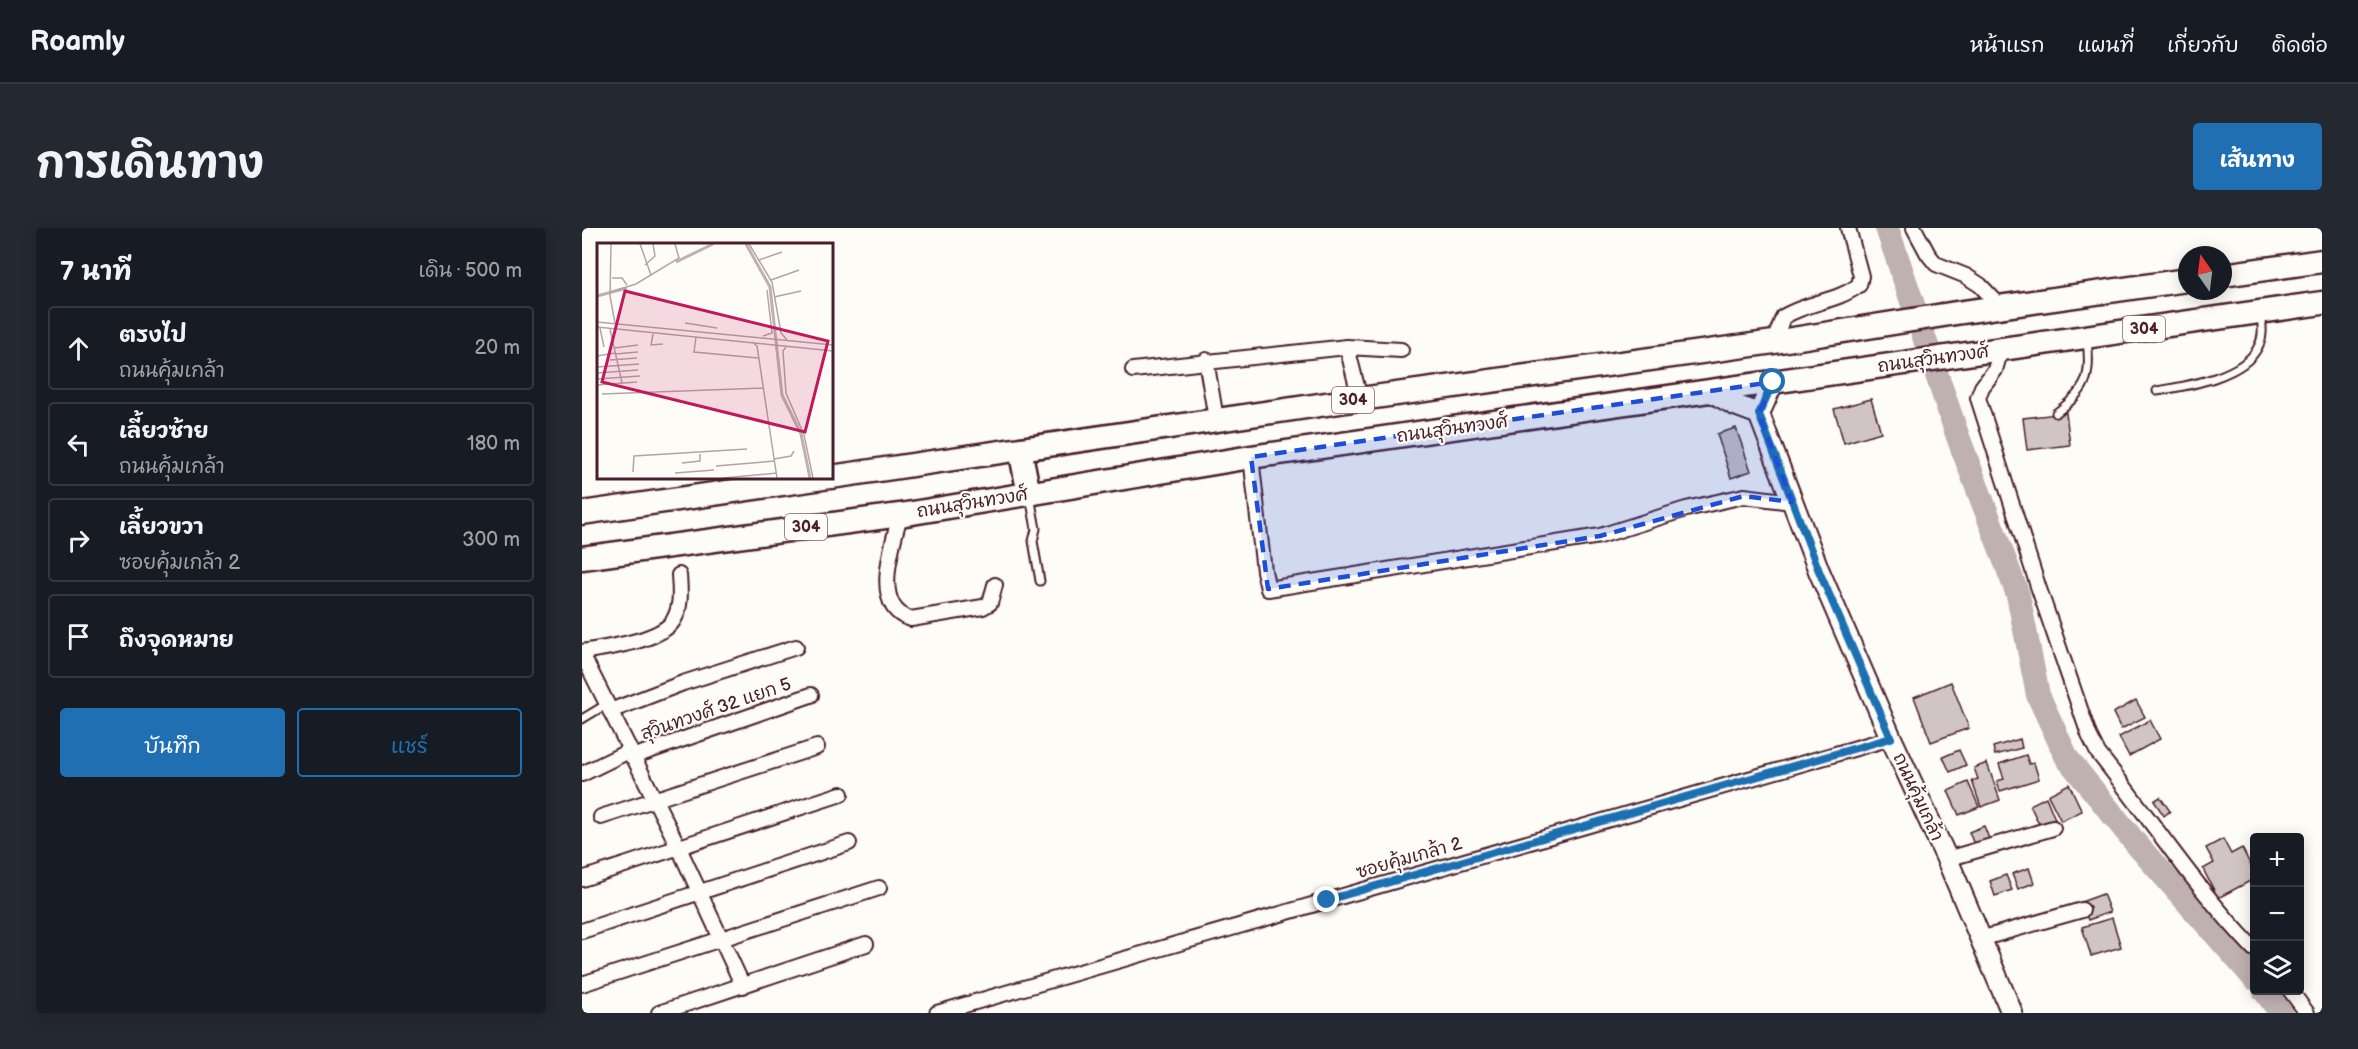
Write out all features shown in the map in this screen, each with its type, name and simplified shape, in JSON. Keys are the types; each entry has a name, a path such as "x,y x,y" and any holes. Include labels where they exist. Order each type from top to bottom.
{"highway":[{"path":"2232,274 2322,261"},
{"name":"304","path":"832,477 1216,419 1774,342 2178,281"},
{"name":"ถนนสุวินทวงศ์","path":"582,558 900,515 1251,457 2322,303"},
{"path":"1020,449 1029,494"},
{"name":"304","path":"582,513 823,478"}],"main road":[{"path":"1710,391 1735,405 1759,414 1773,382"},
{"name":"ถนนคุ้มเกล้า","path":"1759,414 1819,571 1891,738 1947,859 2012,1013"}],"street":[{"path":"1774,342 1784,317 1802,307 1848,293 1859,285 1861,276 1848,228"},
{"path":"1914,228 1936,264 1966,276 1980,285 2002,308"},
{"path":"1347,347 1360,399"},
{"path":"1133,370 1206,360 1347,347 1401,350"},
{"path":"2001,349 1995,370 1978,398 2080,712 2098,753 2226,920 2250,945"},
{"path":"1206,360 1216,419"},
{"path":"1251,457 1268,589 1600,536 1686,509 1744,496 1792,502"},
{"path":"900,515 890,560 887,587 890,603 901,617 911,619 983,607 990,603 995,585"},
{"path":"679,575 679,610 672,623 643,639 582,653 678,846 743,986"},
{"path":"608,707 796,647"},
{"name":"สุวินทวงศ์ 32 แยก 5","path":"582,774 631,754 812,695"},
{"name":"ซอยคุ้มเกล้า 2","path":"937,1013 1891,738"},
{"path":"601,817 817,747"},
{"path":"582,879 841,794"},
{"path":"1947,859 2053,828"},
{"path":"582,931 849,843"},
{"path":"582,984 879,888"},
{"path":"1980,939 2082,910"},
{"path":"659,1013 866,944"},
{"path":"2294,995 2307,1013"}],"lane":[{"path":"2157,391 2214,378 2247,360 2258,349 2261,340 2261,312"},
{"path":"2056,413 2077,397 2084,388 2090,364 2087,338"},
{"path":"1029,494 1036,529 1033,541 1040,581"},
{"path":"582,719 608,707"}],"highlighted area":[{"path":"1773,382 1759,414 1792,502 1744,496 1600,536 1268,589 1251,457"}],"building":[{"path":"1871,399 1881,432 1844,443 1834,409"},
{"path":"2066,413 2070,445 2027,450 2023,418"},
{"path":"1736,428 1751,471 1731,478 1717,434"},
{"path":"1951,682 1969,728 1931,742 1914,697"},
{"path":"2136,700 2145,717 2121,729 2113,713"},
{"path":"2150,720 2160,739 2129,756 2119,737"},
{"path":"2020,739 2022,748 1995,755 1993,747"},
{"path":"1959,750 1966,765 1950,772 1943,757"},
{"path":"2026,755 2029,764 2034,763 2039,779 2000,791 1997,781 2004,779 1999,764"},
{"path":"1987,763 2000,800 1981,807 1972,781 1978,779 1974,768"},
{"path":"1968,782 1979,807 1959,815 1948,791"},
{"path":"2069,784 2082,811 2061,821 2048,795"},
{"path":"2046,797 2055,819 2040,826 2030,805"},
{"path":"2160,797 2170,811 2164,816 2154,801"},
{"path":"1984,826 1990,841 1975,847 1969,832"},
{"path":"2223,839 2231,854 2242,848 2250,864 2250,881 2218,898 2203,869 2214,863 2206,848"},
{"path":"2029,868 2034,883 2018,889 2012,874"},
{"path":"2006,875 2012,890 1995,896 1990,881"},
{"path":"2103,894 2110,912 2088,920 2081,902"},
{"path":"2112,918 2121,947 2091,956 2082,927"}],"waterway":[{"path":"1887,228 1958,437 2018,595 2038,695 2067,758 2138,846 2250,973"},
{"path":"2268,995 2281,1013"}],"route":[{"path":"1327,900 1891,738 1819,571 1759,414 1773,382"}]}
